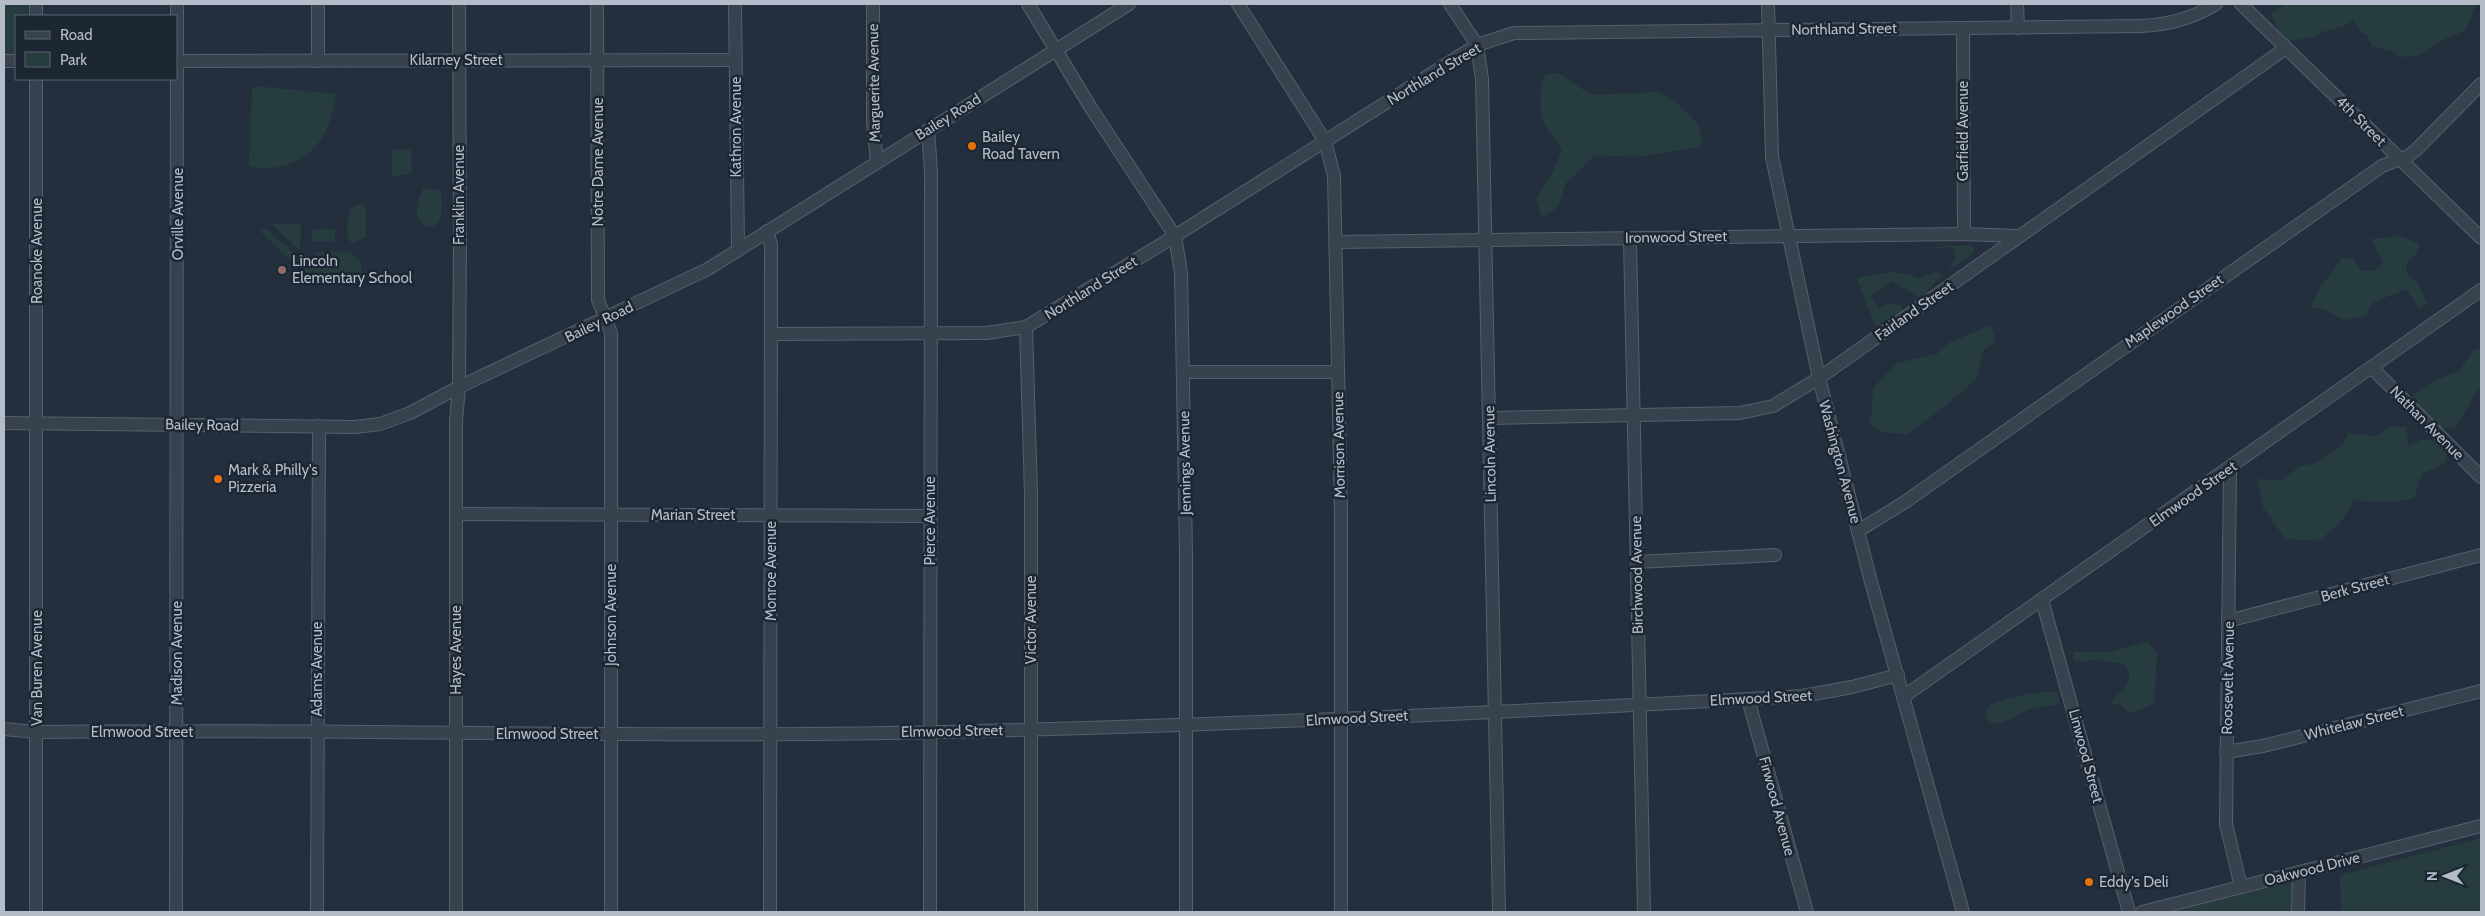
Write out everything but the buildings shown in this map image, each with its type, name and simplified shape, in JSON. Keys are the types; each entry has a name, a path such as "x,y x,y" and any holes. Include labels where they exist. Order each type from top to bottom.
{"street":[{"path":"318,4 318,61"},
{"name":"Franklin Avenue","path":"458,4 459,387"},
{"name":"Notre Dame Avenue","path":"597,4 598,300 605,318"},
{"name":"Kathron Avenue","path":"735,4 738,249"},
{"name":"Marguerite Avenue","path":"873,4 873,122 877,162"},
{"name":"Jennings Avenue","path":"1028,4 1175,236 1181,273 1186,553 1186,912"},
{"name":"Bailey Road","path":"4,423 319,426 380,424 410,413 459,387 708,269 1129,4"},
{"name":"Morrison Avenue","path":"1238,4 1325,141 1334,176 1341,514 1341,912"},
{"name":"Lincoln Avenue","path":"1450,4 1477,45 1482,79 1499,912"},
{"name":"Washington Avenue","path":"1768,4 1770,140 1819,378 1858,531 1963,912"},
{"path":"2017,4 2018,28"},
{"name":"Northland Street","path":"771,334 987,333 1026,327 1175,236 1477,45 1514,33 2156,26 2197,15 2216,4"},
{"name":"4th Street","path":"2241,4 2481,238"},
{"name":"Garfield Avenue","path":"1963,28 1964,234"},
{"name":"Fairland Street","path":"1489,418 1757,411 1773,406 1790,398 1819,378 2017,236 2286,48"},
{"name":"Kilarney Street","path":"178,61 736,60"},
{"name":"Roanoke Avenue","path":"36,80 37,423"},
{"name":"Orville Avenue","path":"177,80 178,425"},
{"name":"Maplewood Street","path":"1858,531 1905,502 2375,171 2416,150 2481,84"},
{"name":"Pierce Avenue","path":"928,130 931,172 930,912"},
{"name":"Monroe Avenue","path":"767,231 771,245 770,912"},
{"name":"Ironwood Street","path":"1336,242 1964,234 2017,236"},
{"name":"Birchwood Avenue","path":"1630,239 1644,912"},
{"name":"Elmwood Street","path":"1903,697 2481,290"},
{"name":"Johnson Avenue","path":"605,318 611,333 611,912"},
{"name":"Victor Avenue","path":"1026,327 1031,494 1031,912"},
{"name":"Nathan Avenue","path":"2372,368 2481,477"},
{"path":"1183,372 1337,372"},
{"name":"Hayes Avenue","path":"456,912 456,421 459,387"},
{"name":"Van Buren Avenue","path":"36,912 37,423"},
{"name":"Madison Avenue","path":"176,912 178,425"},
{"name":"Adams Avenue","path":"317,912 319,426"},
{"name":"Roosevelt Avenue","path":"2230,468 2226,826 2241,887"},
{"name":"Marian Street","path":"456,514 930,516"},
{"path":"1637,562 1775,555"},
{"name":"Berk Street","path":"2228,621 2481,555"},
{"name":"Linwood Street","path":"2042,600 2128,912"},
{"name":"Elmwood Street","path":"4,729 36,732 456,734 1031,730 1341,720 1748,699 1819,694 1898,675"},
{"name":"Whitelaw Street","path":"2226,752 2272,744 2481,691"},
{"name":"Firwood Avenue","path":"1748,699 1807,912"},
{"name":"Oakwood Drive","path":"2142,912 2481,826"},
{"path":"2298,912 2300,872"}],"green space":[{"path":"4,4 28,4 28,15 15,15 15,55 4,55"},
{"path":"2286,4 2476,4 2466,30 2434,44 2429,50 2417,56 2400,57 2391,51 2372,46 2366,33 2362,33 2353,20 2344,26 2322,32 2315,37 2288,41 2279,32 2271,14"},
{"path":"1558,73 1591,95 1659,92 1679,105 1697,122 1702,140 1701,147 1635,157 1595,155 1566,183 1558,207 1542,217 1536,199 1554,170 1562,150 1543,121 1540,102 1541,90 1543,77"},
{"path":"255,86 336,94 332,115 327,128 314,148 305,156 284,166 272,168 249,165 252,89"},
{"path":"392,149 411,150 412,174 392,176"},
{"path":"423,189 438,189 441,193 441,216 439,221 433,226 422,223 417,215"},
{"path":"360,204 366,208 366,237 354,243 349,241 348,221 351,208"},
{"path":"272,224 301,224 300,251"},
{"path":"266,229 298,257 296,266 260,231"},
{"path":"336,229 334,242 312,241 312,230"},
{"path":"2400,236 2420,244 2416,254 2407,263 2406,272 2418,283 2427,303 2419,309 2406,289 2372,303 2366,315 2345,320 2324,309 2311,307 2317,292 2341,259 2353,257 2361,271 2375,270 2383,264 2371,239"},
{"path":"1974,246 1974,252 1948,271 1956,257 1955,250 1951,247 1939,249 1935,247"},
{"path":"349,251 361,262 362,279 302,279 304,265 316,252"},
{"path":"1890,272 1909,274 1917,279 1935,272 1942,274 1925,294 1918,297 1892,281 1871,296 1879,308 1886,304 1900,305 1903,310 1877,326 1874,323 1857,278"},
{"path":"1988,326 1992,328 1996,341 1984,350 1977,378 1944,407 1907,434 1881,432 1868,423 1872,412 1873,388 1897,363 1937,354 1949,343"},
{"path":"2481,348 2481,389 2476,392 2455,429 2441,428 2409,398 2432,382 2460,370 2473,350"},
{"path":"2392,427 2406,427 2409,447 2422,439 2432,441 2445,450 2447,460 2437,468 2422,473 2414,498 2391,502 2354,500 2341,522 2319,541 2285,539 2263,507 2257,479 2282,480 2300,466 2313,464 2324,458 2343,443 2348,433 2374,436"},
{"path":"2147,641 2157,654 2154,704 2129,713 2121,705 2111,704 2128,683 2129,673 2126,665 2098,659 2083,662 2073,660 2074,652 2112,652"},
{"path":"2057,692 2060,704 2033,708 2005,722 1993,723 1987,720 1986,709 2002,700 2030,694"},
{"path":"2481,838 2481,912 2341,912 2340,875"},
{"path":"2299,872 2297,912 2142,912"}],"place":[{"name":"Bailey Road Tavern","path":"972,146"},
{"name":"Lincoln Elementary School","path":"282,270"},
{"name":"Mark & Philly's Pizzeria","path":"218,479"},
{"name":"Eddy's Deli","path":"2089,882"}]}
